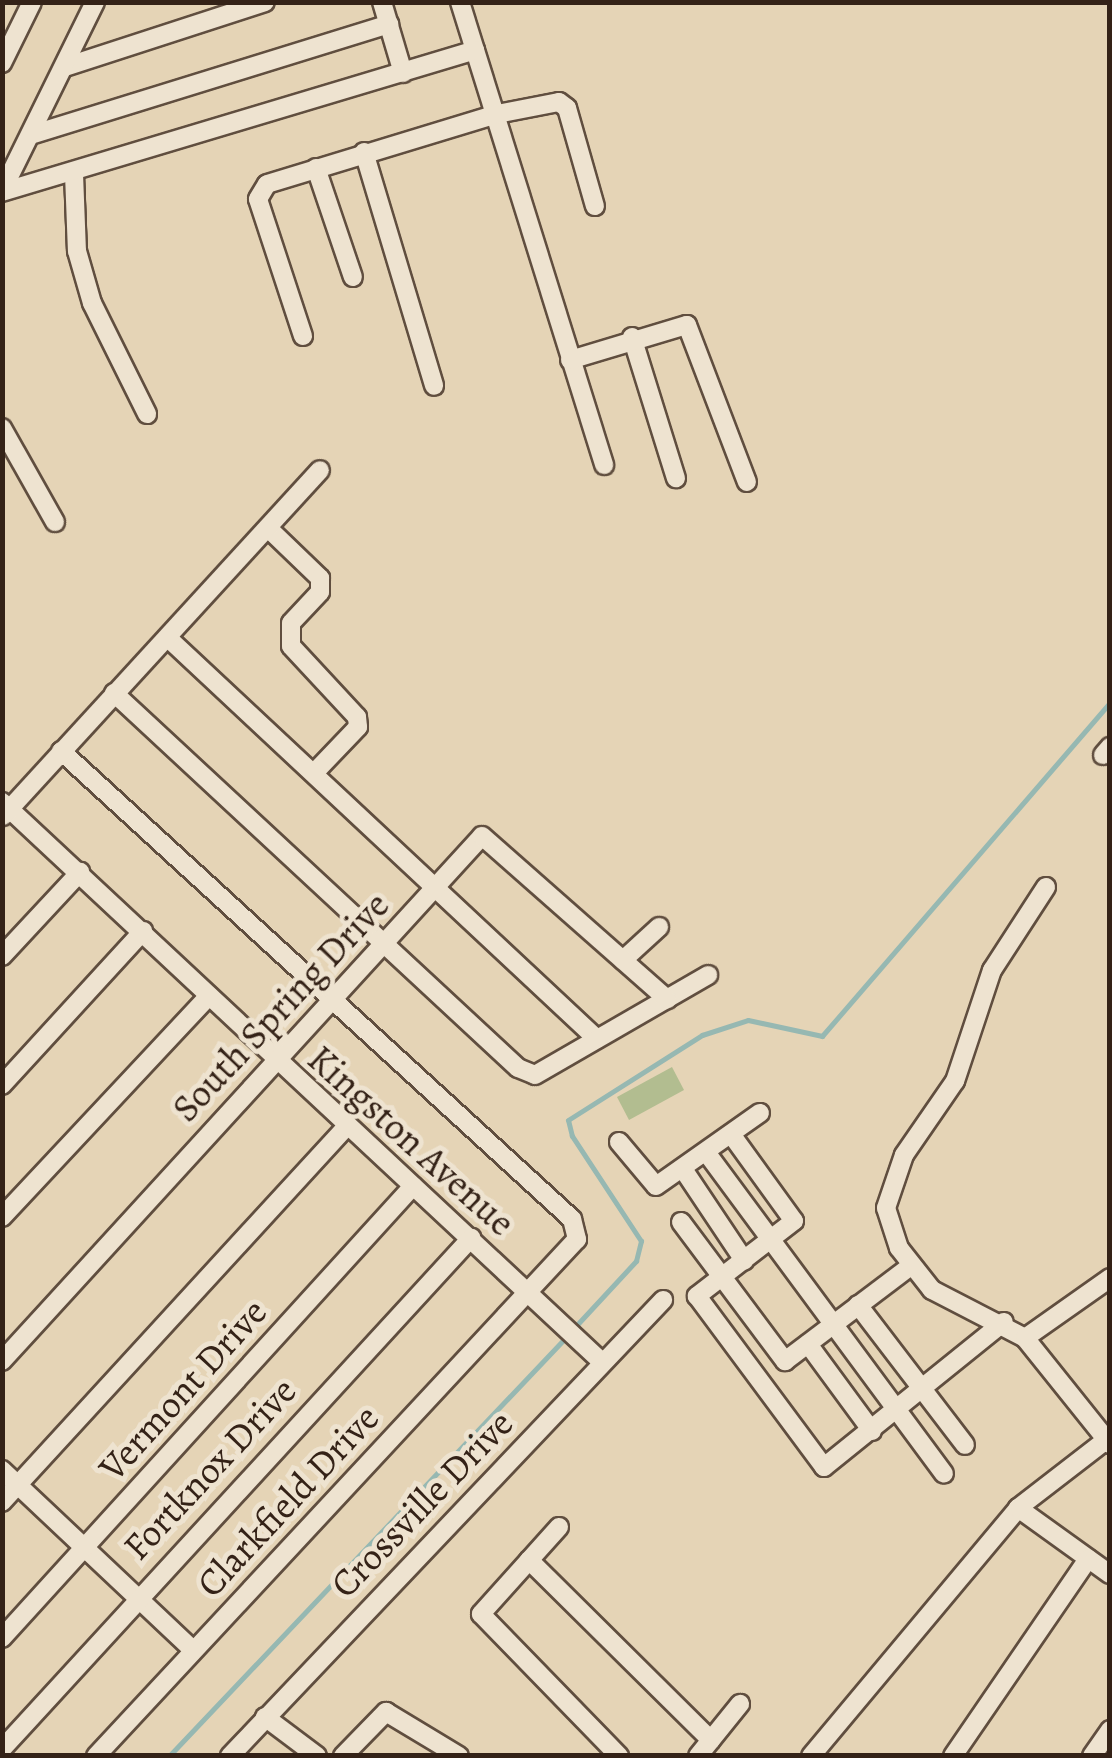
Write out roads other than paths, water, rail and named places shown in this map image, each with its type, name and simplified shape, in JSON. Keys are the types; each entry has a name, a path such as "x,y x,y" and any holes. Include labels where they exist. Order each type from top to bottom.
{"street":[{"path":"2,63 32,2"},
{"path":"2,191 34,134 94,2"},
{"path":"65,67 265,2"},
{"path":"382,2 403,73"},
{"path":"460,2 604,465"},
{"path":"34,134 388,24"},
{"path":"2,191 74,174 475,50"},
{"path":"303,336 258,199 267,184 364,152 551,101 567,108 594,206"},
{"path":"364,152 434,386"},
{"path":"316,168 353,277"},
{"path":"74,174 77,251 87,286 147,414"},
{"path":"570,360 632,338 687,325 747,482"},
{"path":"632,338 676,478"},
{"path":"2,428 55,522"},
{"path":"5,809 168,638 320,470"},
{"path":"269,529 320,578 320,592 291,623 292,646 357,717 358,727 314,773"},
{"path":"168,638 597,1039"},
{"path":"114,692 518,1068 535,1075 708,976"},
{"path":"62,751 329,1000"},
{"name":"Kingston Avenue","path":"5,809 80,872 274,1060 602,1362"},
{"name":"South Spring Drive","path":"2,1360 482,836 667,998"},
{"path":"2,956 80,872"},
{"path":"810,1756 1018,1508 1108,1440 1025,1338 1004,1322 932,1290 890,1229 886,1208 904,1155 955,1080 992,970 1046,886"},
{"path":"623,960 659,927"},
{"path":"2,1085 143,931"},
{"path":"2,1218 209,996"},
{"name":"Clarkfield Drive","path":"96,1756 577,1240 572,1218 329,1000"},
{"path":"619,1142 656,1186 760,1113"},
{"path":"2,1502 348,1126"},
{"path":"731,1134 792,1218 772,1240 696,1296 824,1467 1004,1322"},
{"path":"706,1152 944,1474"},
{"path":"683,1170 744,1260"},
{"name":"Vermont Drive","path":"2,1638 413,1186"},
{"path":"682,1222 781,1359 834,1326 912,1265"},
{"name":"Fortknox Drive","path":"2,1749 136,1596 470,1238"},
{"path":"1025,1338 1110,1278"},
{"name":"Crossville Drive","path":"230,1756 663,1300"},
{"path":"858,1305 965,1444"},
{"path":"808,1344 872,1431"},
{"path":"2,1470 192,1650"},
{"path":"1018,1508 1110,1574"},
{"path":"559,1527 481,1614 620,1756"},
{"path":"953,1756 1088,1559"},
{"path":"529,1560 711,1740"},
{"path":"698,1756 740,1704"},
{"path":"342,1756 386,1712 458,1756"},
{"path":"265,1717 317,1756"},
{"path":"1092,1756 1110,1730"}],"waterway":[{"path":"573,1329 636,1261 641,1241 572,1136 568,1120 702,1035 748,1020 822,1036 1110,702"},
{"path":"169,1756 566,1337"}]}
